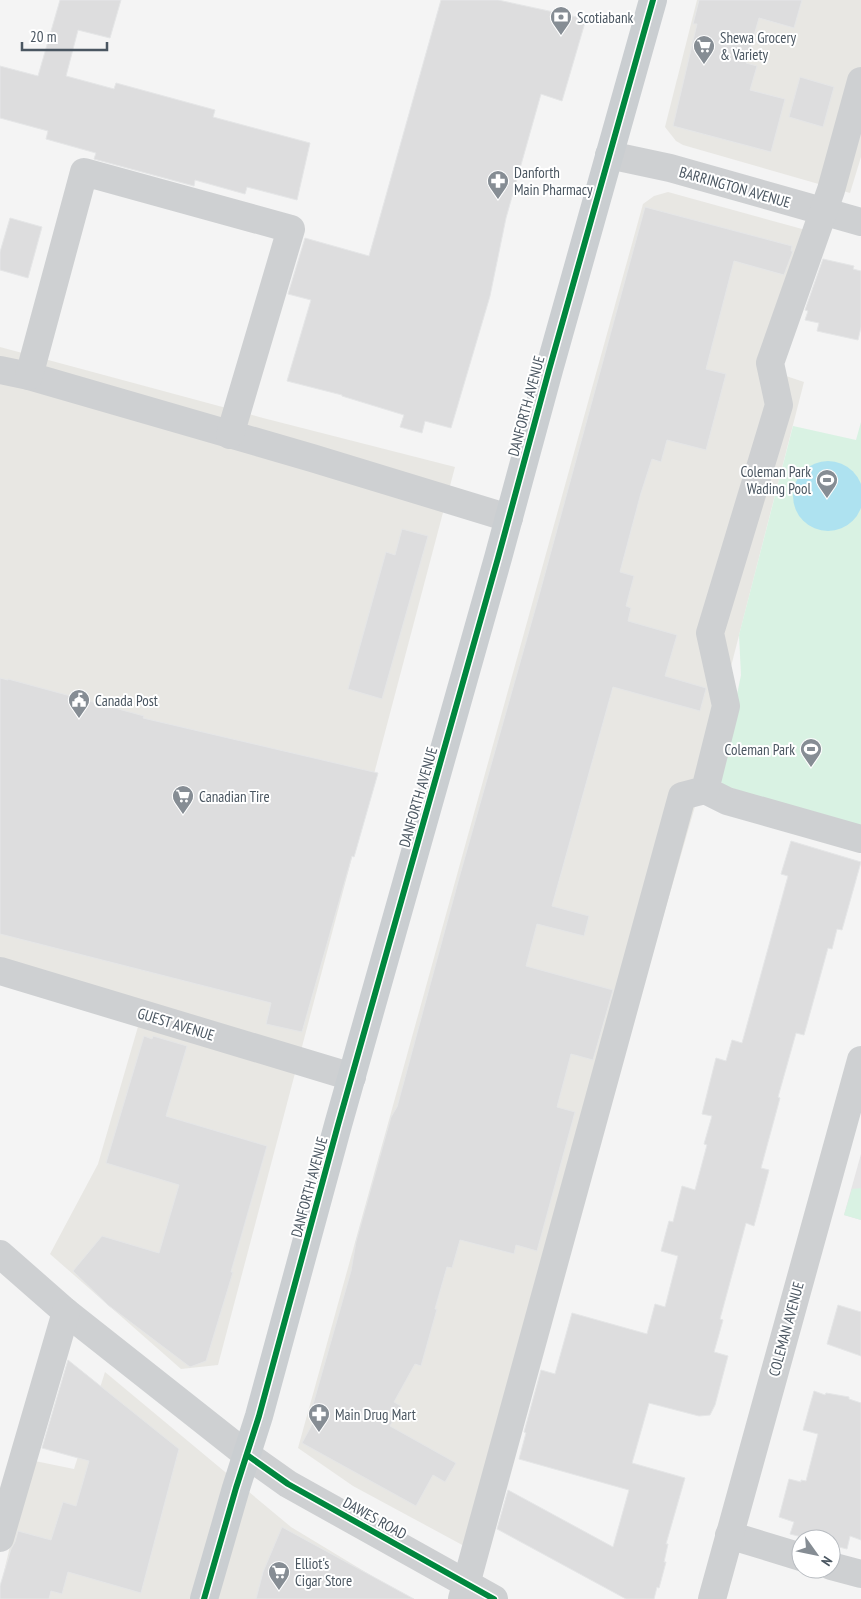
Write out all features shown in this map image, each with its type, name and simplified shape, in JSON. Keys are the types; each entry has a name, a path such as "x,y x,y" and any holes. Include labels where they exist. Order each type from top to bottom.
{"main road":[{"name":"DANFORTH AVENUE","path":"204,1599 264,1398 653,0"}],"street":[{"path":"704,790 726,706 710,633 779,405 770,363 831,190 861,81"},
{"name":"BARRINGTON AVENUE","path":"609,155 670,168 861,222"},
{"path":"29,376 84,172 291,229 230,434"},
{"path":"0,370 29,376 230,434 509,518"},
{"path":"464,1591 682,796 704,790 727,801 861,839"},
{"name":"GUEST AVENUE","path":"0,971 352,1077"},
{"name":"COLEMAN AVENUE","path":"712,1599 861,1060"},
{"name":"DAWES ROAD","path":"0,1254 66,1312 247,1455 288,1484 464,1591 494,1599"},
{"path":"0,1538 66,1312"},
{"path":"729,1535 791,1554"},
{"path":"841,1569 861,1574"}],"shaded area":[{"path":"697,0 861,0 861,157 850,193 683,145 676,141 665,127"},
{"path":"668,192 824,235 780,374 804,382 696,803 479,1554 353,1486 298,1448 643,204 654,196"},
{"path":"0,347 263,418 455,467 218,1365 181,1369 50,1254 98,1164 144,1006 0,964"},
{"path":"861,1154 861,1220 844,1215"},
{"path":"105,1372 291,1527 410,1599 0,1599 0,1589 30,1460 74,1469"}],"green space":[{"name":"Coleman Park","path":"861,422 861,832 723,785 720,779 741,675 739,635 793,426 856,440"},
{"path":"861,1188 861,1220 844,1215 852,1189"}],"water":[{"name":"Coleman Park Wading Pool","path":"835,461 848,467 857,476 861,482 863,496 861,510 853,521 842,529 821,531 814,529 803,521 795,510 793,489 795,482 803,471 814,463"}],"building":[{"path":"60,0 121,0 110,38 78,30 66,76 114,89 116,83 215,110 213,117 310,143 297,200 247,187 245,194 195,180 194,186 94,159 96,153 46,139 48,131 0,118 0,66 38,76"},
{"path":"441,0 498,0 586,19 562,101 541,94 506,218 490,296 451,428 425,421 422,433 400,427 404,415 342,395 287,381 311,300 288,294 305,238 369,256"},
{"path":"699,0 802,0 794,28 759,18 746,63 757,66 750,90 785,99 771,152 673,126 697,24 693,24"},
{"path":"800,77 834,87 823,127 789,117"},
{"path":"645,207 792,246 791,251 793,251 784,275 734,261 706,369 726,374 706,450 667,440 661,462 652,459 641,493 620,572 634,576 626,606 631,608 628,621 677,635 665,676 706,689 700,711 613,687 552,906 589,916 584,936 537,924 526,966 613,990 593,1060 571,1054 557,1107 575,1112 537,1251 516,1245 514,1254 460,1240 452,1268 447,1267 421,1366 415,1364 394,1402 401,1406 390,1426 456,1463 445,1482 433,1475 416,1506 302,1443 319,1412 312,1408 351,1271 356,1242 391,1117 397,1107"},
{"path":"10,218 42,227 28,278 0,270 0,252"},
{"path":"823,259 854,266 853,269 861,271 861,327 858,340 817,331 819,323 805,320 808,311 805,310"},
{"path":"402,529 428,536 382,699 348,689 386,552 395,555"},
{"name":"Canadian Tire","path":"0,678 144,716 143,718 378,773 354,857 352,856 302,1032 266,1024 271,1003 0,934"},
{"path":"791,841 861,862 842,930 837,929 832,949 828,948 804,1035 796,1033 778,1097 780,1098 761,1168 769,1170 754,1226 746,1223 720,1319 723,1320 714,1352 728,1356 715,1405 710,1415 699,1416 649,1403 632,1463 685,1478 666,1544 668,1544 664,1562 666,1562 654,1599 626,1599 497,1529 508,1490 613,1547 629,1490 519,1459 526,1433 524,1432 541,1370 555,1374 572,1313 647,1334 655,1304 665,1307 678,1256 661,1251 669,1221 673,1222 682,1186 695,1190 707,1145 704,1144 712,1116 702,1114 716,1058 726,1061 732,1040 742,1043 788,876 781,874"},
{"path":"144,1036 152,1039 153,1036 187,1046 166,1116 267,1146 231,1272 233,1272 206,1361 190,1367 108,1305 73,1271 102,1236 159,1253 179,1185 106,1163"},
{"path":"838,1305 861,1312 861,1356 827,1344"},
{"path":"68,1360 179,1449 141,1593 68,1572 62,1594 51,1591 49,1599 0,1599 0,1586 18,1531 51,1540 63,1502 76,1506 89,1461 42,1448"},
{"path":"814,1391 825,1395 826,1393 849,1397 849,1399 861,1403 861,1540 850,1536 847,1549 841,1548 841,1529 792,1529 794,1522 779,1517 789,1479 801,1482 801,1480 806,1481 818,1434 803,1430"},
{"path":"282,1527 414,1599 256,1599 263,1572"}],"cycle path":[{"path":"204,1599 259,1416 338,1125 653,0"},
{"path":"247,1455 288,1484 494,1599"}],"place":[{"name":"Scotiabank","path":"561,36"},
{"name":"Shewa Grocery & Variety","path":"704,65"},
{"name":"Danforth Main Pharmacy","path":"498,200"},
{"name":"Coleman Park Wading Pool","path":"827,499"},
{"name":"Canada Post","path":"79,719"},
{"name":"Coleman Park","path":"811,768"},
{"name":"Canadian Tire","path":"183,815"},
{"name":"Main Drug Mart","path":"319,1433"},
{"name":"Elliot's Cigar Store","path":"279,1591"}]}
